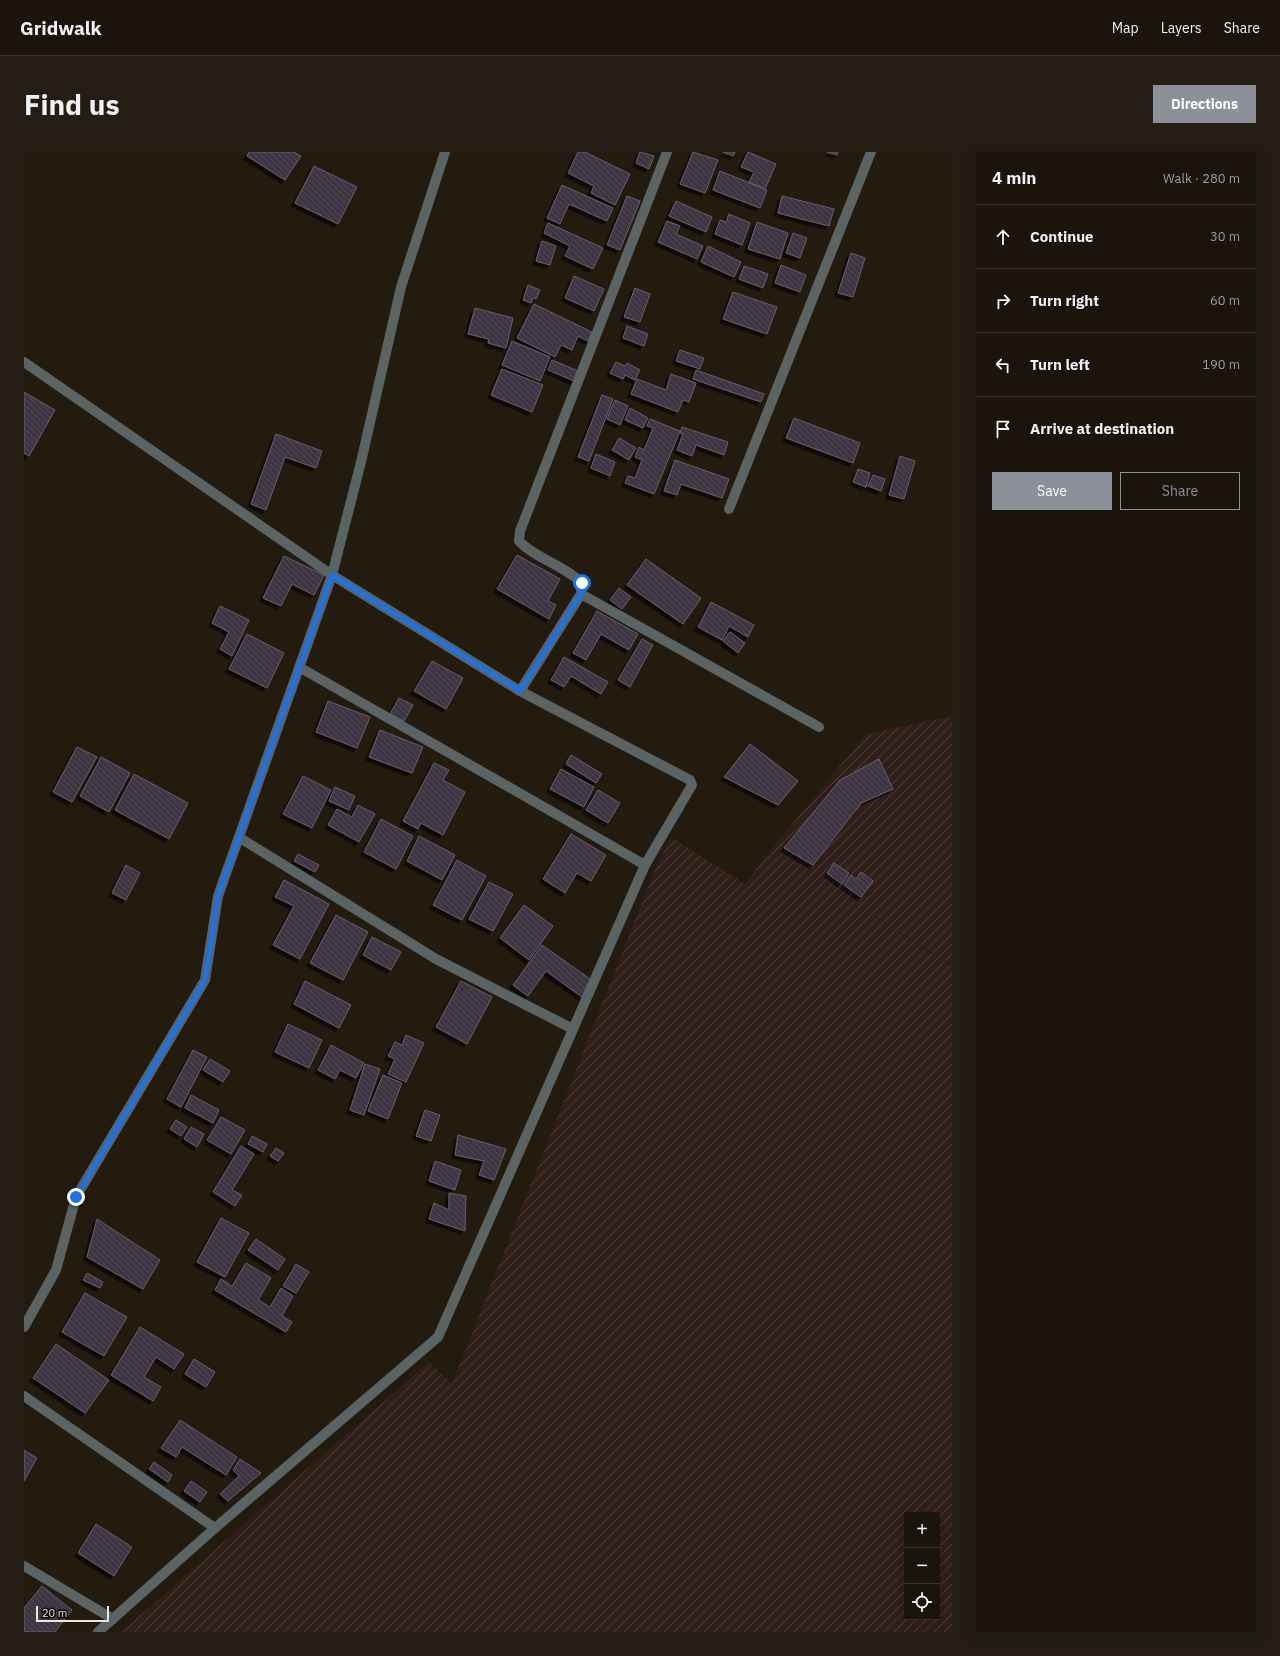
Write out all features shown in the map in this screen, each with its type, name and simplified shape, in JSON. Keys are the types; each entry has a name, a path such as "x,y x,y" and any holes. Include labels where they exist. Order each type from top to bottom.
{"street":[{"path":"24,1327 56,1270 76,1197 205,980 218,896 240,838 332,575 361,462 401,287 445,152"},
{"path":"520,691 581,594 582,583 575,576 527,549 519,541 520,531 666,152"},
{"path":"729,509 871,152"},
{"path":"24,362 332,575 520,691 690,780 692,785 645,865 438,1337 215,1528 98,1632"},
{"path":"581,594 820,727"},
{"path":"299,667 645,865"},
{"path":"240,838 436,958 573,1029"},
{"path":"24,1396 215,1528"},
{"path":"24,1566 113,1618"}],"shaded area":[{"path":"952,716 952,965 862,909 952,966 952,1632 121,1632 429,1362 452,1384 656,867 671,837 745,884 770,851 866,734"}],"building":[{"path":"249,152 294,152 301,156 285,180 247,156"},
{"path":"578,152 585,152 630,174 615,205 591,193 594,186 568,173"},
{"path":"640,152 654,156 649,169 636,163"},
{"path":"693,152 718,160 705,193 680,184"},
{"path":"723,152 735,152 733,156"},
{"path":"748,152 776,164 765,189 749,182 754,172 741,167"},
{"path":"827,152 838,152 837,155"},
{"path":"314,166 357,187 338,224 295,203"},
{"path":"720,171 767,190 760,208 713,190"},
{"path":"562,185 613,208 607,221 569,204 560,224 547,218"},
{"path":"627,196 640,201 620,250 607,245"},
{"path":"782,196 834,209 829,226 778,213"},
{"path":"676,201 712,217 706,232 669,216"},
{"path":"729,214 750,223 742,245 715,234 720,220 726,222"},
{"path":"667,221 680,226 676,234 703,246 697,259 658,242"},
{"path":"757,222 788,233 780,259 748,249"},
{"path":"548,223 603,248 593,269 565,256 570,246 544,233"},
{"path":"793,233 807,238 800,258 786,253"},
{"path":"542,241 556,246 550,265 536,261"},
{"path":"708,246 741,262 734,277 701,262"},
{"path":"851,253 865,258 853,297 838,293"},
{"path":"781,265 806,275 800,292 775,283"},
{"path":"744,266 768,274 763,288 739,279"},
{"path":"574,276 604,289 594,311 565,298"},
{"path":"528,285 540,290 536,299 533,298 531,303 523,300"},
{"path":"635,288 650,294 640,322 624,317"},
{"path":"733,292 777,307 767,334 723,319"},
{"path":"534,304 592,332 588,341 578,336 572,350 561,345 555,357 517,338"},
{"path":"475,308 513,318 506,348 488,343 489,339 468,334"},
{"path":"627,326 648,334 644,346 623,338"},
{"path":"512,341 550,357 540,381 502,365"},
{"path":"680,350 704,358 700,369 676,361"},
{"path":"552,360 578,371 574,381 548,370"},
{"path":"616,362 625,366 627,363 640,370 635,380 625,375 623,379 610,373"},
{"path":"502,369 543,385 532,412 491,395"},
{"path":"696,370 764,394 761,402 693,379"},
{"path":"671,374 696,383 689,402 683,400 678,412 631,394 637,379 666,390"},
{"path":"24,392 55,410 29,456 24,453"},
{"path":"602,395 613,399 589,461 578,457"},
{"path":"615,400 628,406 620,425 607,419"},
{"path":"630,408 648,418 643,428 625,420"},
{"path":"794,418 860,443 853,463 786,438"},
{"path":"650,419 680,431 654,494 625,483 628,476 635,478 642,460 635,457 639,447 644,450 653,428 647,426"},
{"path":"682,427 728,442 724,455 696,445 692,456 677,450 683,434 680,433"},
{"path":"276,434 322,451 316,468 285,457 266,510 251,504"},
{"path":"619,438 636,448 629,460 612,450"},
{"path":"596,454 615,462 610,476 591,468"},
{"path":"900,456 915,461 904,499 889,495"},
{"path":"675,460 729,479 722,498 681,484 677,495 664,491"},
{"path":"858,469 870,473 866,487 853,482"},
{"path":"873,475 885,479 881,491 868,486"},
{"path":"517,555 560,579 548,601 556,605 549,619 497,589"},
{"path":"284,556 324,575 314,595 292,584 281,606 263,598"},
{"path":"646,559 701,598 683,624 627,585"},
{"path":"619,588 631,597 622,609 610,600"},
{"path":"711,602 754,625 748,637 729,626 722,640 698,627"},
{"path":"220,606 249,620 232,656 220,649 229,632 212,623"},
{"path":"597,611 638,634 629,650 601,634 586,660 573,653"},
{"path":"730,632 745,643 738,653 723,641"},
{"path":"247,634 284,653 267,688 229,669"},
{"path":"642,639 653,645 630,687 618,680"},
{"path":"564,657 608,682 601,694 571,676 564,687 551,680"},
{"path":"432,661 463,678 446,709 414,691"},
{"path":"399,698 413,705 404,721 390,714"},
{"path":"328,701 370,717 357,748 316,732"},
{"path":"380,730 423,747 412,773 369,757"},
{"path":"750,744 798,781 778,805 724,777"},
{"path":"77,747 97,757 72,802 53,792"},
{"path":"571,755 602,774 596,783 566,764"},
{"path":"101,757 130,773 109,812 80,796"},
{"path":"879,759 893,789 861,803 813,865 784,848 840,780"},
{"path":"434,763 449,770 443,780 465,792 443,835 421,823 418,829 403,821"},
{"path":"561,769 594,787 584,807 550,789"},
{"path":"134,774 188,803 169,839 115,810"},
{"path":"303,776 331,790 312,828 283,814"},
{"path":"335,787 355,796 349,810 329,801"},
{"path":"598,790 620,803 608,823 586,810"},
{"path":"358,805 375,814 359,842 328,825 337,809 352,817"},
{"path":"381,819 413,836 396,869 364,852"},
{"path":"571,834 606,855 591,881 577,873 565,893 543,879"},
{"path":"419,836 455,855 442,880 407,861"},
{"path":"298,854 319,865 315,872 294,861"},
{"path":"457,860 486,876 462,920 433,905"},
{"path":"834,863 849,873 842,884 827,873"},
{"path":"126,865 140,873 126,900 112,893"},
{"path":"861,872 873,881 861,897 844,885 851,875 856,879"},
{"path":"284,880 329,904 300,959 273,945 294,906 275,897"},
{"path":"489,882 513,894 493,931 469,919"},
{"path":"524,905 553,926 529,960 500,938"},
{"path":"336,915 368,932 343,980 310,963"},
{"path":"372,937 401,952 391,970 363,955"},
{"path":"542,945 593,981 582,997 546,971 528,996 513,985"},
{"path":"305,981 351,1005 339,1028 294,1004"},
{"path":"461,981 492,997 467,1044 436,1027"},
{"path":"288,1024 322,1040 309,1068 275,1052"},
{"path":"406,1035 424,1043 406,1082 388,1074 395,1059 388,1056 395,1042 402,1045"},
{"path":"331,1045 364,1063 356,1078 340,1070 335,1079 318,1070"},
{"path":"193,1050 207,1057 181,1107 167,1099"},
{"path":"210,1059 230,1071 223,1082 203,1070"},
{"path":"365,1064 380,1069 364,1115 350,1110"},
{"path":"383,1075 402,1083 388,1119 368,1111"},
{"path":"191,1095 219,1110 213,1123 185,1108"},
{"path":"425,1110 440,1115 431,1141 416,1136"},
{"path":"221,1117 245,1130 231,1154 207,1140"},
{"path":"176,1120 187,1127 181,1136 170,1129"},
{"path":"191,1127 204,1134 197,1147 184,1139"},
{"path":"458,1135 506,1149 494,1180 479,1175 484,1161 455,1155"},
{"path":"252,1136 267,1144 263,1152 248,1144"},
{"path":"241,1146 254,1154 232,1190 242,1195 235,1206 213,1192"},
{"path":"276,1148 284,1153 278,1161 270,1156"},
{"path":"435,1161 461,1170 455,1190 429,1181"},
{"path":"449,1193 466,1196 465,1231 429,1219 434,1203 449,1210"},
{"path":"221,1218 249,1233 225,1277 197,1262"},
{"path":"97,1219 160,1260 143,1289 87,1257"},
{"path":"256,1239 285,1259 278,1270 248,1250"},
{"path":"246,1263 271,1278 258,1300 270,1307 281,1288 293,1296 282,1316 292,1322 286,1332 215,1290 221,1279 232,1286"},
{"path":"296,1264 309,1272 296,1293 283,1286"},
{"path":"87,1273 103,1282 100,1288 83,1280"},
{"path":"85,1293 127,1317 104,1356 62,1332"},
{"path":"140,1327 184,1354 174,1369 156,1357 144,1377 161,1387 153,1401 111,1375"},
{"path":"56,1344 109,1380 85,1413 33,1378"},
{"path":"194,1359 215,1372 206,1387 185,1374"},
{"path":"180,1420 237,1457 226,1475 182,1447 176,1457 161,1448"},
{"path":"24,1450 37,1458 24,1481"},
{"path":"240,1459 261,1473 228,1501 220,1494 239,1476 233,1470"},
{"path":"154,1462 172,1475 168,1482 149,1469"},
{"path":"191,1481 207,1492 200,1502 184,1491"},
{"path":"96,1524 132,1547 114,1576 78,1553"},
{"path":"42,1586 72,1610 55,1632 24,1632 24,1608"}],"route":[{"path":"76,1197 205,980 218,896 240,838 332,575 520,691 581,594 582,583"}]}
